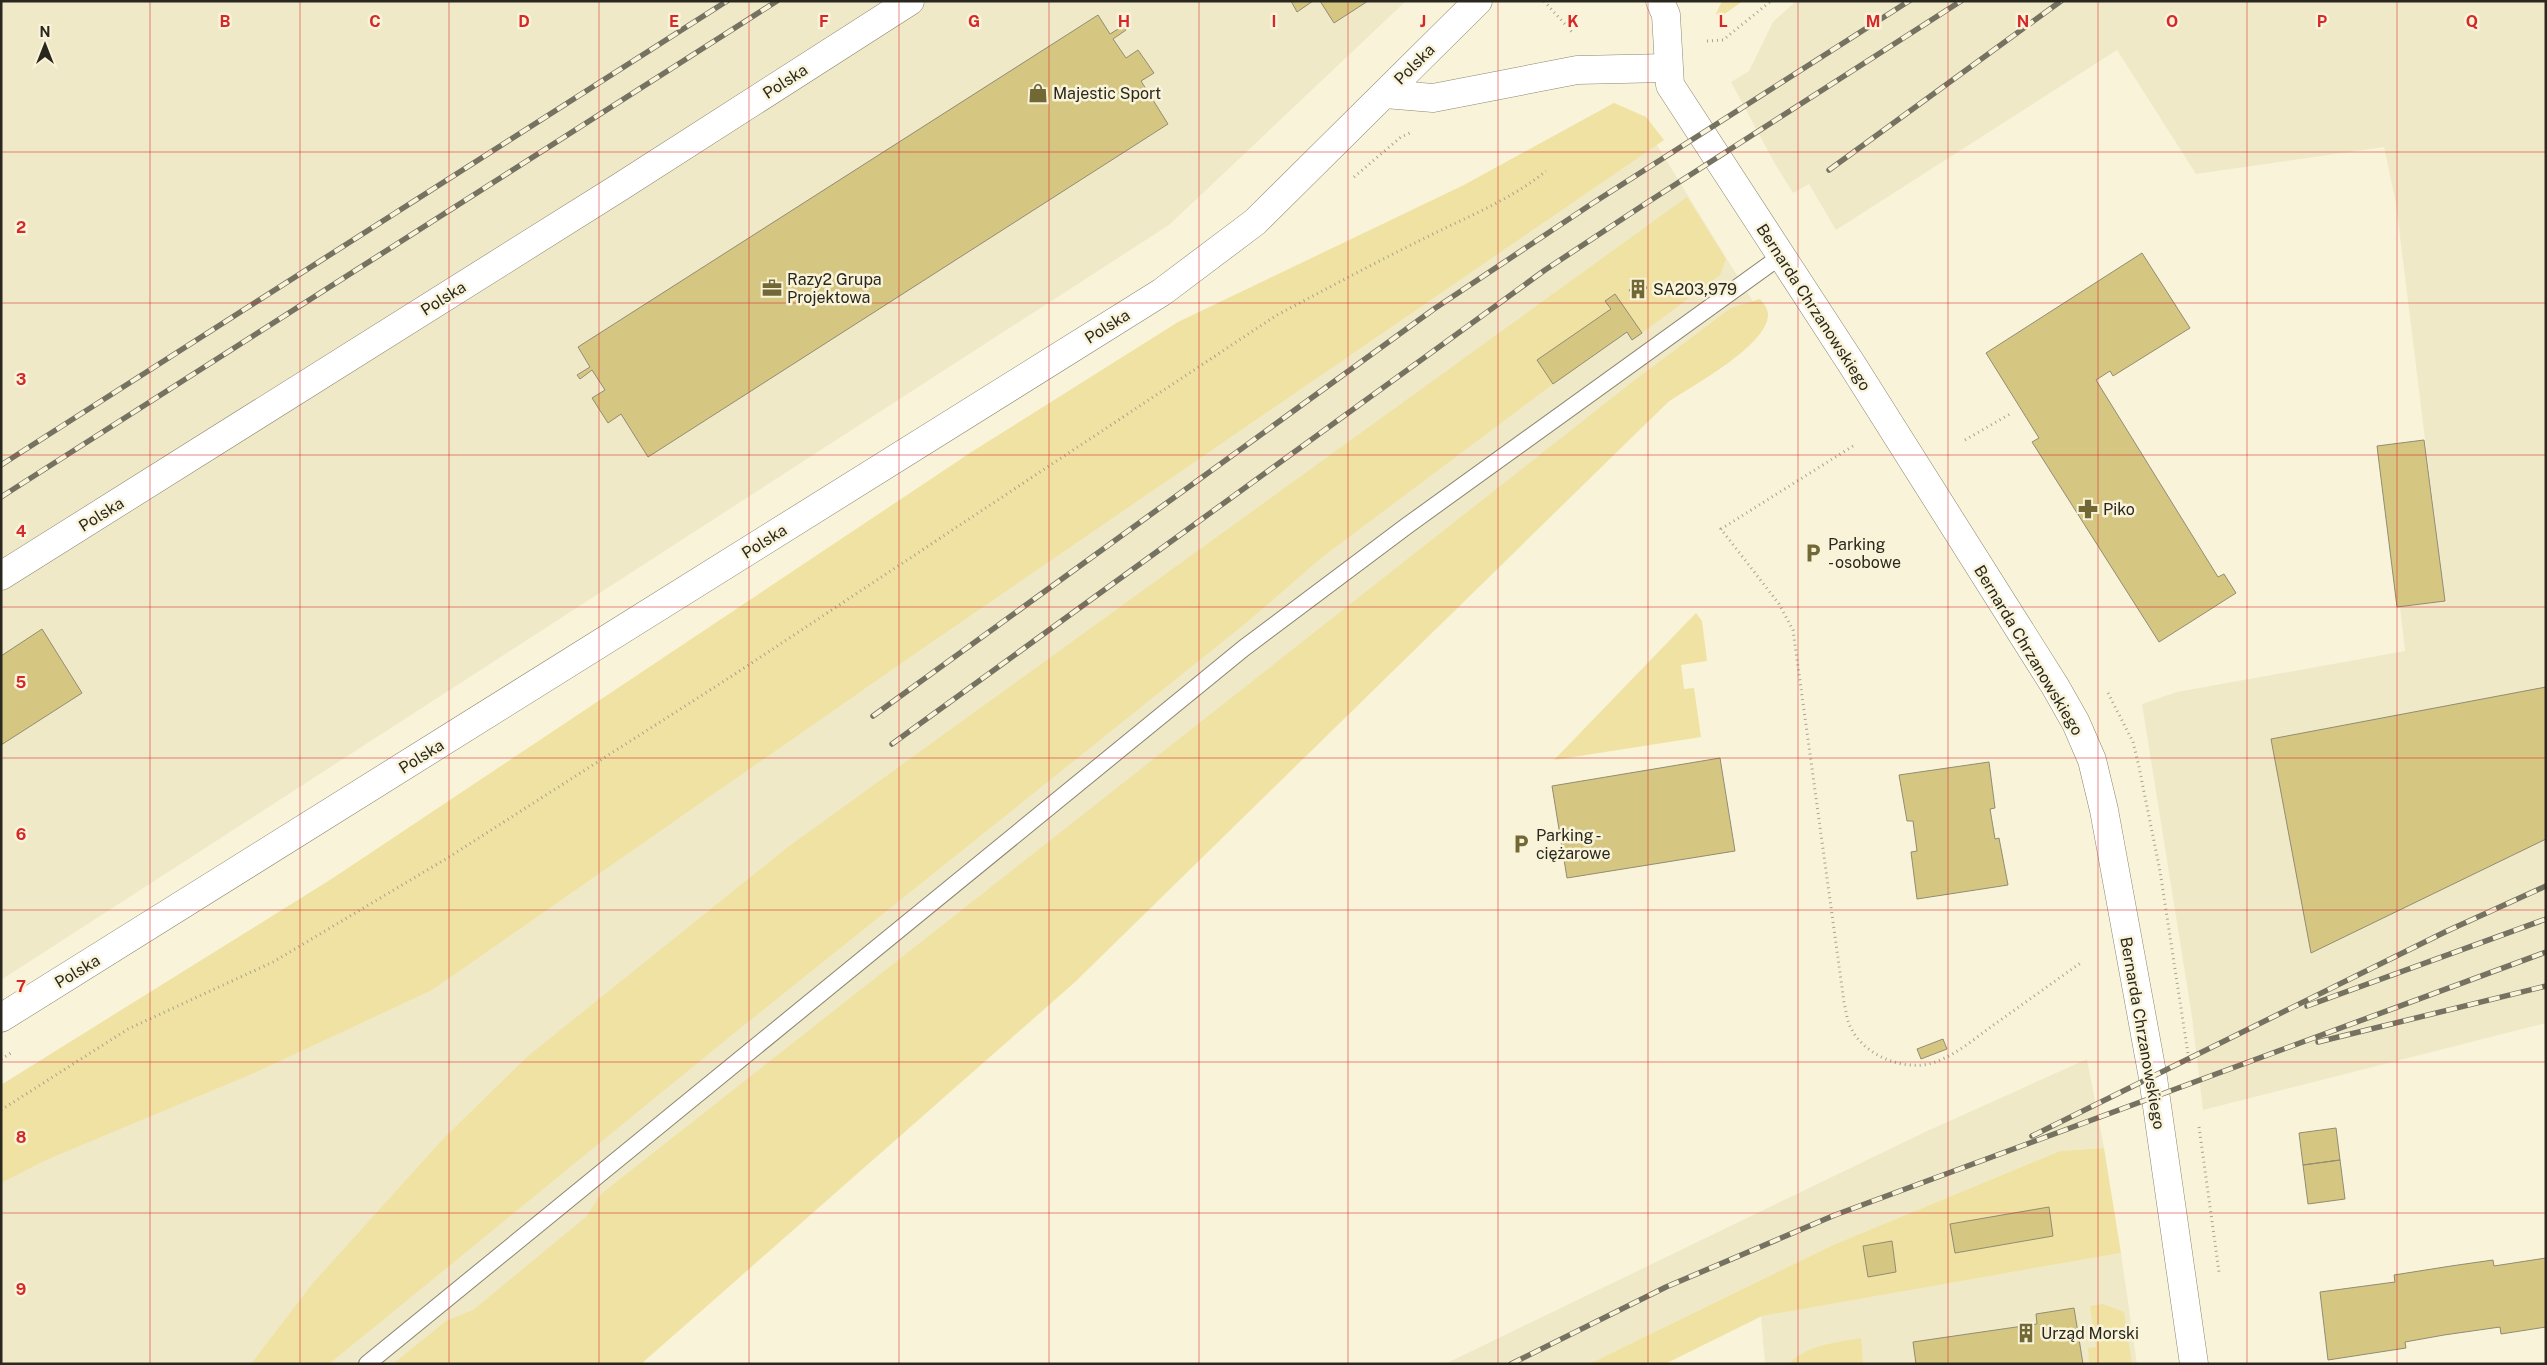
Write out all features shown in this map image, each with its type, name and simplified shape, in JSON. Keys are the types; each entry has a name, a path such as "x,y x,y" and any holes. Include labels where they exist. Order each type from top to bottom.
{"main road":[{"name":"Polska","path":"1,576 620,187 910,1"},
{"name":"Polska","path":"1,1018 1162,292 1256,222 1478,1"},
{"name":"Bernarda Chrzanowskiego","path":"1667,6 1667,68 1670,85 1853,366 2050,678 2076,723 2092,760 2104,810 2153,1078 2194,1364"},
{"path":"1385,94 1433,98 1576,70 1667,68"}],"lane":[{"path":"367,1364 1244,648 1424,514 1781,256"}],"path":[{"path":"1544,1 1572,32 1582,33"},
{"path":"1708,41 1723,40 1771,1"},
{"path":"1,1110 128,1029 273,962 449,857 732,676 1277,315 1359,271 1484,209 1530,184 1546,171"},
{"path":"1965,440 2010,414"},
{"path":"1853,446 1721,529 1779,604 1793,630 1844,1002 1851,1028 1859,1041 1874,1053 1895,1063 1916,1066 1931,1064 1956,1052 2082,962"}],"shaded area":[{"path":"1,1 1406,1 1169,225 1,980"},
{"path":"1722,1 1743,1 1720,17 1716,14"},
{"path":"1796,1 2546,1 2546,1023 2203,1110 2192,1017 2142,704 2177,692 2405,651 2400,607 2445,601 2396,204 2384,147 2196,174 2117,50 1836,230 1809,184 1793,193 1775,164 1731,82 1749,71 1773,22"},
{"path":"1614,103 1638,114 1760,313 1652,418 618,1364 1,1364 1,1085 1309,270"},
{"path":"1614,103 1646,117 1664,140 926,646 432,990 254,1073 46,1160 1,1183 1,1085 327,882 973,451 1178,322 1464,185"},
{"path":"1687,197 1726,259 1720,275 1642,333 1615,294 1606,300 1611,309 1537,360 1553,384 1321,558 1246,623 738,1030 329,1364 251,1364 313,1283 443,1139 528,1056 788,847"},
{"path":"1760,299 1766,306 1768,313 1764,327 1742,352 1710,376 1668,402 1074,983 641,1364 393,1364 446,1321 473,1310 586,1217 601,1194 1631,383 1731,308"},
{"path":"1696,613 1702,621 1707,661 1681,665 1684,689 1694,688 1701,737 1554,760"},
{"path":"2087,1059 2104,1148 2060,1151 1833,1245 1589,1364 1445,1364 1925,1132"},
{"path":"2104,1148 2121,1253 1762,1316 1665,1364 1589,1364 1833,1245 2060,1151"},
{"path":"2121,1253 2137,1364 1765,1364 1761,1316"},
{"path":"2103,1304 2124,1312 2132,1364 2089,1364 2088,1348 2096,1347 2090,1306"},
{"path":"1861,1338 1863,1364 1789,1364 1797,1357 1814,1348"}],"building":[{"path":"1291,1 1313,1 1297,12"},
{"path":"1320,1 1368,1 1334,23"},
{"path":"1098,15 1110,34 1123,26 1126,30 1113,39 1126,58 1138,50 1154,73 1141,81 1168,124 648,457 621,414 608,423 592,398 605,390 592,370 580,379 577,375 590,367 578,347"},
{"path":"2142,253 2190,328 2113,376 2110,371 2096,380 2218,577 2224,574 2236,593 2159,642 2032,442 2039,438 1986,353"},
{"name":"SA203,979","path":"1642,280 1647,288 1634,297 1629,290"},
{"path":"1615,294 1642,333 1632,340 1627,332 1553,384 1537,360 1611,309 1605,301"},
{"path":"2424,440 2445,601 2397,607 2377,446"},
{"path":"42,629 82,693 1,745 1,656"},
{"path":"2546,687 2546,839 2311,953 2271,739"},
{"path":"1720,758 1735,851 1567,878 1552,786"},
{"path":"1989,762 1995,808 1990,809 1995,839 1999,838 2008,885 1917,899 1911,852 1917,851 1913,821 1907,821 1899,775"},
{"path":"1943,1039 1947,1049 1921,1059 1917,1049"},
{"path":"2336,1128 2340,1160 2303,1165 2299,1133"},
{"path":"2340,1160 2345,1199 2308,1204 2303,1165"},
{"path":"2049,1207 2053,1236 1955,1253 1950,1224"},
{"path":"1892,1241 1896,1272 1868,1277 1863,1246"},
{"path":"2546,1258 2546,1327 2501,1334 2500,1327 2444,1335 2405,1342 2406,1348 2328,1360 2320,1292 2395,1282 2394,1275 2451,1266 2493,1260 2494,1266"},
{"name":"Urząd Morski","path":"2074,1308 2083,1364 1916,1364 1913,1342 2037,1324 2036,1314"}],"railway":[{"path":"1,465 727,1"},
{"path":"1,497 777,1"},
{"path":"873,716 1434,309 1593,203 1909,1"},
{"path":"892,744 1545,270 1961,1"},
{"path":"1829,170 2061,1"},
{"path":"2032,1136 2447,931 2546,886"},
{"path":"2307,1006 2546,919"},
{"path":"1511,1364 1666,1287 1835,1215 2546,952"},
{"path":"2318,1042 2546,986"}],"place":[{"name":"Majestic Sport","path":"1038,93"},
{"name":"Razy2 Grupa Projektowa","path":"772,288"},
{"name":"SA203,979","path":"1638,289"},
{"name":"Piko","path":"2088,509"},
{"name":"Parking - osobowe","path":"1813,553"},
{"name":"Parking - ciężarowe","path":"1521,844"},
{"name":"Urząd Morski","path":"2026,1333"}]}
